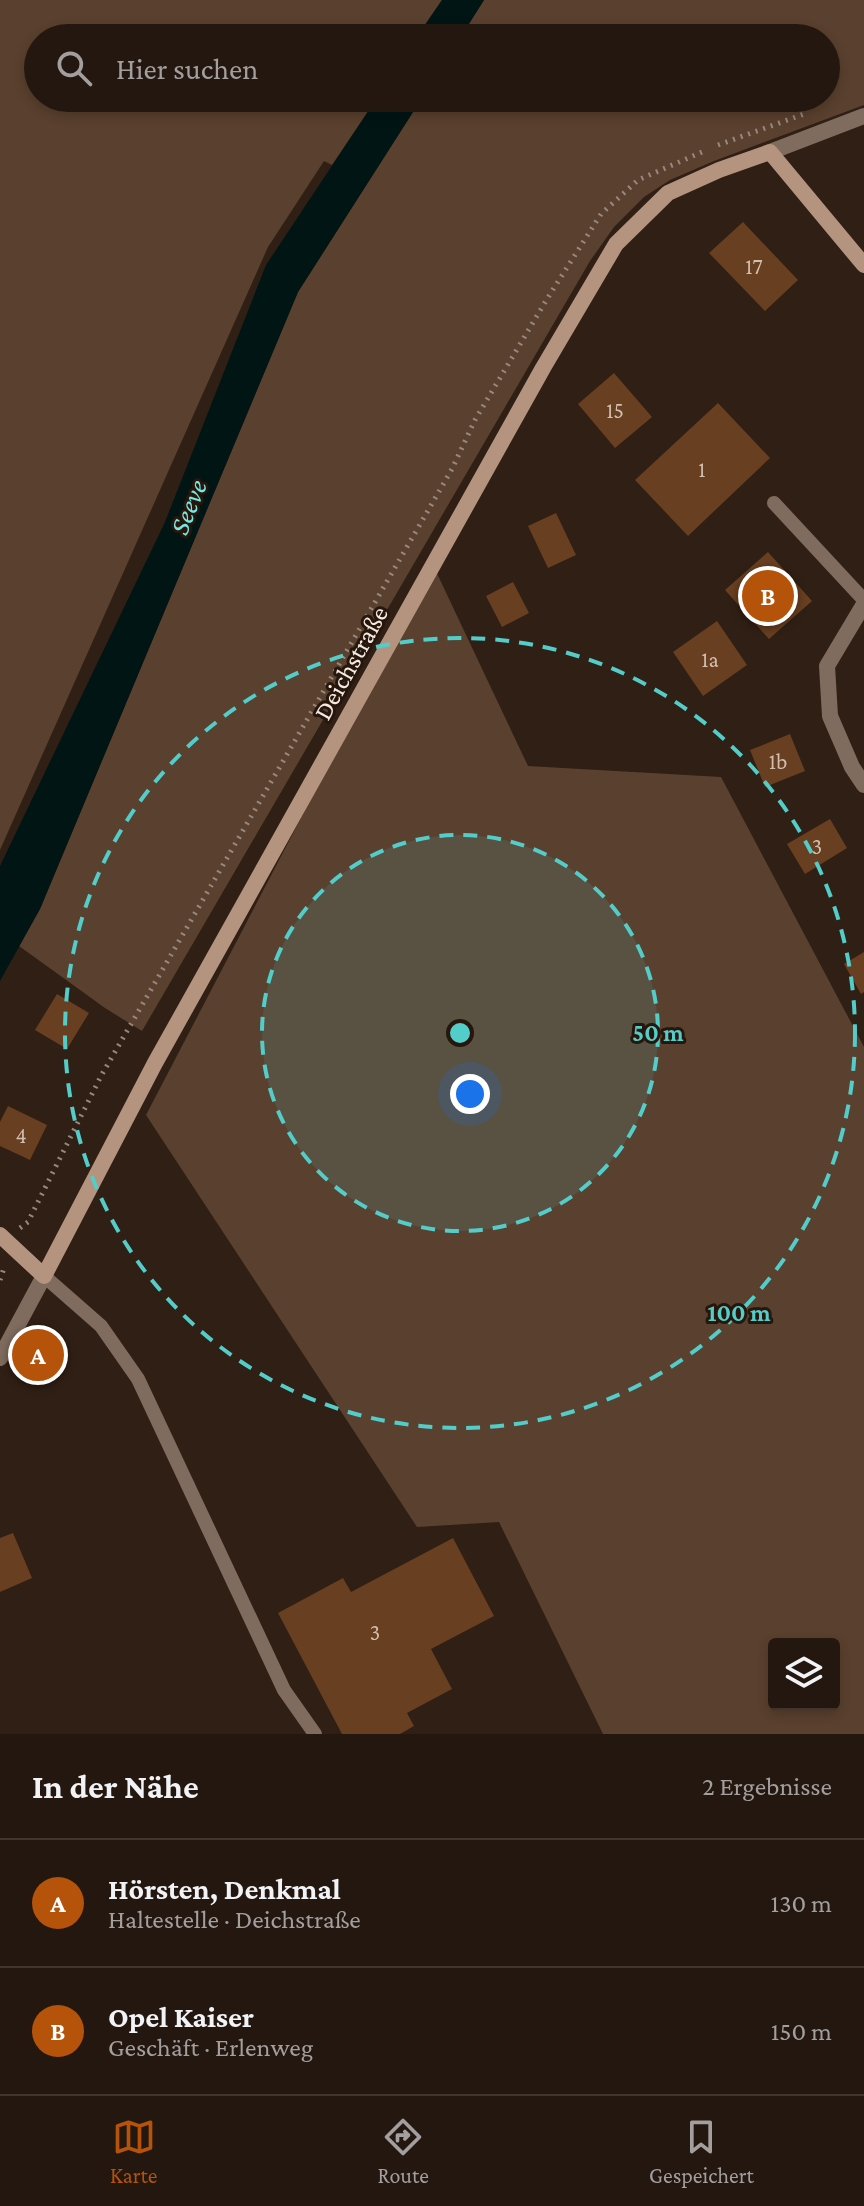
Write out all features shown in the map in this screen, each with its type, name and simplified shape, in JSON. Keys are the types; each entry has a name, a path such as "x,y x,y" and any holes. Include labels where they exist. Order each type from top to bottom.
{"street":[{"name":"Deichstraße","path":"0,1358 162,1049 536,380 616,244 668,193 719,170 864,116"},
{"path":"770,152 864,265"},
{"path":"864,602 827,666 830,716 852,767 864,785"},
{"path":"0,1235 44,1276"}],"lane":[{"path":"774,503 864,602"},
{"path":"44,1276 101,1326 138,1379 284,1690 315,1734"}],"path":[{"path":"0,1280 4,1271"}],"shaded area":[{"path":"0,0 442,0 426,24 24,24 24,112 368,112 332,165 324,161 268,247 0,850"},
{"path":"484,0 864,0 864,105 670,180 644,197 614,227 590,261 142,1031 19,946 40,909 298,292 413,112 840,112 840,24 469,24"},
{"path":"433,565 528,766 721,777 864,1047 864,1734 603,1734 499,1522 417,1527 146,1115"}],"water":[{"path":"442,0 484,0 469,24 426,24"},
{"name":"Seeve","path":"368,112 413,112 298,292 40,909 0,981 0,866 165,522 266,265"}],"building":[{"path":"743,222 798,280 765,311 709,253"},
{"path":"614,373 652,417 615,448 578,404"},
{"path":"718,403 770,458 688,536 635,480"},
{"path":"556,513 576,555 548,568 528,526"},
{"path":"768,552 812,601 769,639 725,590"},
{"path":"513,582 529,613 502,627 486,596"},
{"path":"717,621 747,665 703,696 673,652"},
{"path":"790,734 805,771 765,787 750,750"},
{"path":"830,819 847,848 805,874 787,844"},
{"path":"864,952 864,992 861,994 844,964"},
{"path":"57,994 89,1013 67,1049 35,1030"},
{"path":"8,1106 47,1125 30,1160 0,1146 0,1122"},
{"path":"13,1533 32,1578 0,1592 0,1538"},
{"path":"453,1538 494,1616 431,1649 452,1689 407,1713 414,1726 400,1734 342,1734 278,1613 343,1578 351,1592"}],"place":[{"name":"Opel Kaiser","path":"768,596"},
{"name":"Hörsten, Denkmal","path":"38,1355"}]}
